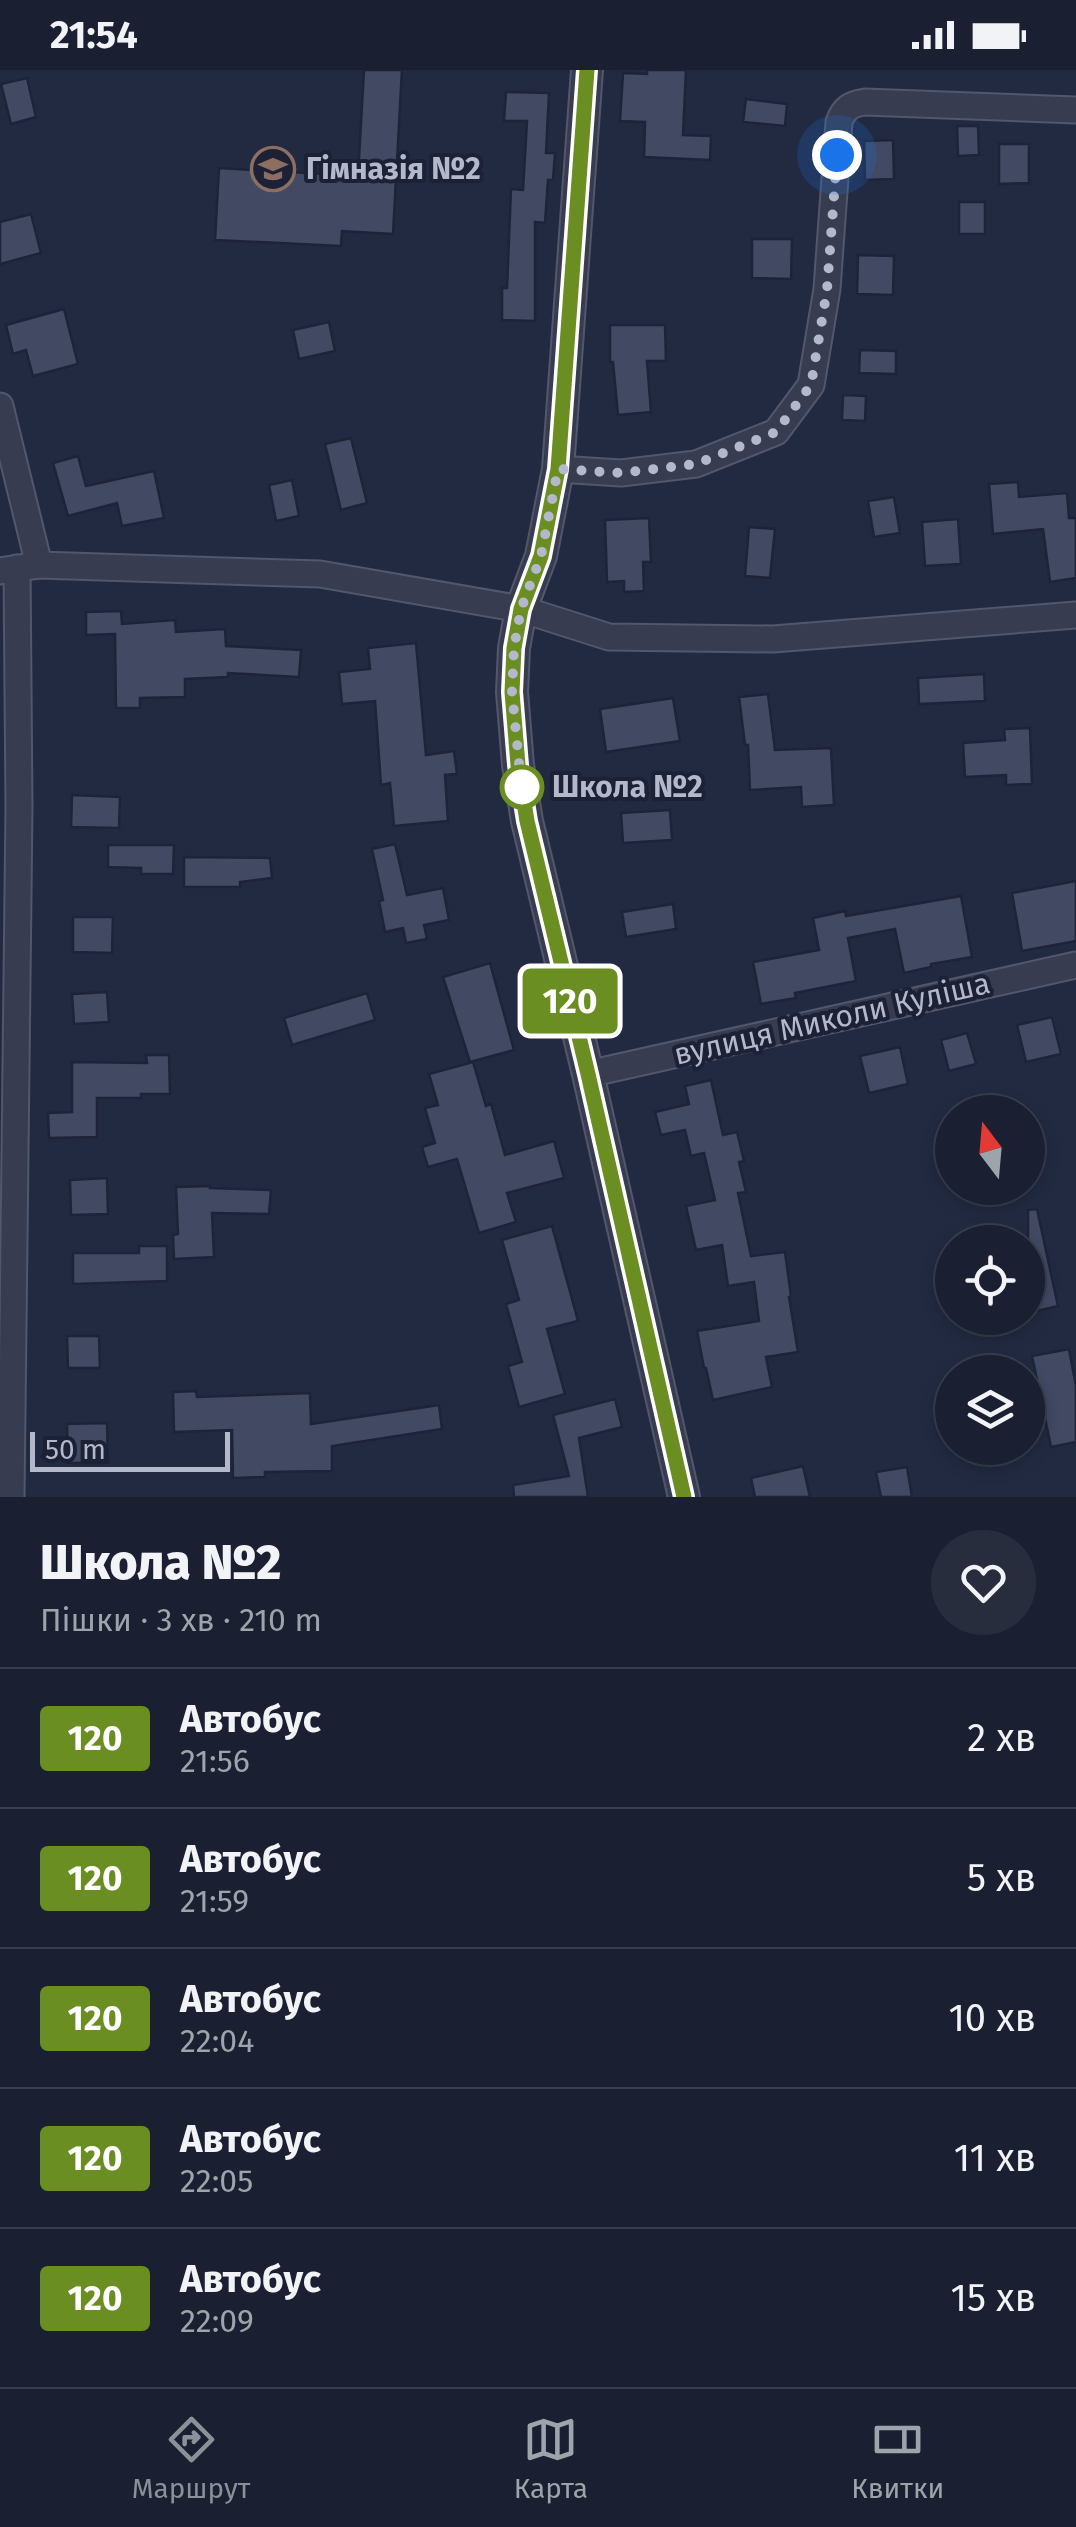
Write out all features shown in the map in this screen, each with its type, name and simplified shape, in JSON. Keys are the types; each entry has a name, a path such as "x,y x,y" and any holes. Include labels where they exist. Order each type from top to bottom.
{"street":[{"path":"587,70 558,469 541,556 521,609 512,692 527,821 684,1497"},
{"path":"558,469 621,473 696,464 776,432 811,385 827,290 840,122 842,112 852,104 1076,110"},
{"path":"0,406 19,568 11,1497"},
{"path":"19,568 320,574 521,609 609,637 772,638 1076,615"},
{"name":"вулиця Миколи Куліша","path":"588,1074 1076,965"}],"building":[{"path":"364,70 402,70 393,234 342,231 341,246 215,240 219,168 358,176"},
{"path":"647,70 686,70 683,135 711,136 710,160 644,157 645,122 620,121 623,73 647,74"},
{"path":"27,78 36,117 11,124 1,84"},
{"path":"506,92 549,93 546,153 555,153 553,180 548,180 545,223 535,222 535,321 502,320 511,189 523,190 527,121 504,121"},
{"path":"746,99 787,104 785,126 743,122"},
{"path":"957,126 978,126 979,155 958,156"},
{"path":"893,140 894,179 865,180 864,141"},
{"path":"999,144 1029,144 1029,183 999,184"},
{"path":"959,202 985,202 985,234 959,234"},
{"path":"31,214 41,253 0,264 0,222"},
{"path":"752,239 792,239 791,279 752,278"},
{"path":"858,255 894,256 893,295 857,294"},
{"path":"64,309 78,364 33,376 26,350 13,354 6,325"},
{"path":"329,322 335,351 299,359 293,330"},
{"path":"610,325 665,325 666,361 647,361 651,412 618,415 610,362"},
{"path":"860,350 896,351 896,374 859,373"},
{"path":"843,395 866,396 865,421 842,420"},
{"path":"351,438 367,503 341,510 325,444"},
{"path":"78,456 86,486 154,471 164,518 122,526 117,503 68,516 53,463"},
{"path":"292,480 299,516 276,521 269,485"},
{"path":"1018,482 1019,497 1067,493 1069,518 1076,518 1076,578 1050,582 1043,529 993,534 989,484"},
{"path":"894,497 900,533 874,537 868,501"},
{"path":"649,518 651,562 643,562 644,591 624,592 624,581 607,582 605,520"},
{"path":"958,519 961,564 925,566 922,522"},
{"path":"749,527 775,529 770,578 745,576"},
{"path":"121,611 122,624 175,620 176,632 225,629 226,646 301,650 299,677 228,673 228,677 185,679 185,697 140,698 140,708 116,708 115,634 86,635 86,612"},
{"path":"416,643 426,755 454,751 457,774 445,775 448,821 394,826 390,783 381,785 375,701 342,704 339,672 370,669 368,648"},
{"path":"984,674 985,701 919,704 918,678"},
{"path":"768,694 775,750 831,748 834,805 802,807 801,787 750,790 748,745 739,697"},
{"path":"673,698 680,741 606,752 600,709"},
{"path":"1030,728 1032,784 1006,785 1006,775 965,777 963,743 1005,740 1004,729"},
{"path":"72,795 120,797 119,828 71,827"},
{"path":"670,810 672,840 623,843 621,813"},
{"path":"395,844 407,895 443,888 449,920 424,925 427,939 406,943 403,928 385,932 372,849"},
{"path":"108,845 174,845 173,874 141,874 141,868 108,867"},
{"path":"184,857 270,858 272,878 240,882 240,887 184,887"},
{"path":"1076,881 1076,941 1022,951 1012,893"},
{"path":"961,896 972,957 904,973 895,929 848,938 856,981 761,1004 753,962 819,950 813,918"},
{"path":"673,904 676,929 626,937 622,912"},
{"path":"73,917 113,917 112,953 73,952"},
{"path":"490,963 514,1050 470,1062 443,977"},
{"path":"107,992 109,1022 74,1024 72,994"},
{"path":"367,993 375,1020 292,1045 284,1018"},
{"path":"1052,1017 1061,1054 1026,1062 1017,1025"},
{"path":"967,1033 976,1064 949,1071 941,1040"},
{"path":"900,1047 908,1084 869,1093 860,1056"},
{"path":"146,1055 169,1055 170,1094 97,1098 97,1137 49,1138 48,1113 72,1112 72,1062 147,1063"},
{"path":"473,1062 486,1106 491,1104 505,1155 554,1141 564,1178 507,1193 516,1222 479,1233 457,1159 428,1167 422,1147 435,1143 425,1108 438,1105 429,1074"},
{"path":"711,1080 723,1135 737,1132 744,1161 739,1162 746,1192 738,1193 751,1256 785,1252 798,1352 766,1357 772,1387 713,1400 697,1331 759,1321 754,1282 728,1286 722,1245 696,1250 686,1206 715,1200 704,1153 691,1156 685,1130 661,1135 655,1112 689,1104 685,1086"},
{"path":"107,1178 108,1214 71,1215 70,1180"},
{"path":"176,1187 271,1190 269,1214 212,1213 214,1257 174,1259 173,1235 178,1234"},
{"path":"1037,1209 1040,1225 1028,1225 1028,1210"},
{"path":"552,1226 578,1321 547,1329 565,1394 519,1407 508,1366 522,1362 506,1304 519,1300 502,1240"},
{"path":"139,1246 167,1246 167,1281 73,1284 73,1253 139,1253"},
{"path":"1045,1246 1058,1306 1045,1309"},
{"path":"67,1336 99,1336 100,1368 68,1368"},
{"path":"1069,1349 1076,1386 1076,1442 1051,1447 1045,1418 1045,1355 1037,1355"},
{"path":"196,1391 197,1397 310,1393 311,1424 439,1405 442,1429 332,1446 332,1471 265,1472 265,1477 233,1478 232,1430 174,1432 173,1392"},
{"path":"615,1399 622,1427 579,1438 588,1497 514,1497 513,1485 569,1476 553,1415"},
{"path":"107,1423 108,1463 68,1463 67,1424"},
{"path":"803,1466 810,1497 755,1497 751,1478"},
{"path":"907,1467 912,1497 881,1497 876,1472"}],"bus line":[{"name":"120","path":"587,70 558,469 541,556 521,609 512,692 527,821 684,1497"}],"place":[{"name":"Гімназія №2","path":"273,169"},
{"name":"Школа №2","path":"522,787"}],"route":[{"path":"522,787 522,793 512,692 514,648 521,609 541,556 558,469 621,473 696,464 776,432 811,385 827,290 837,155"}]}
